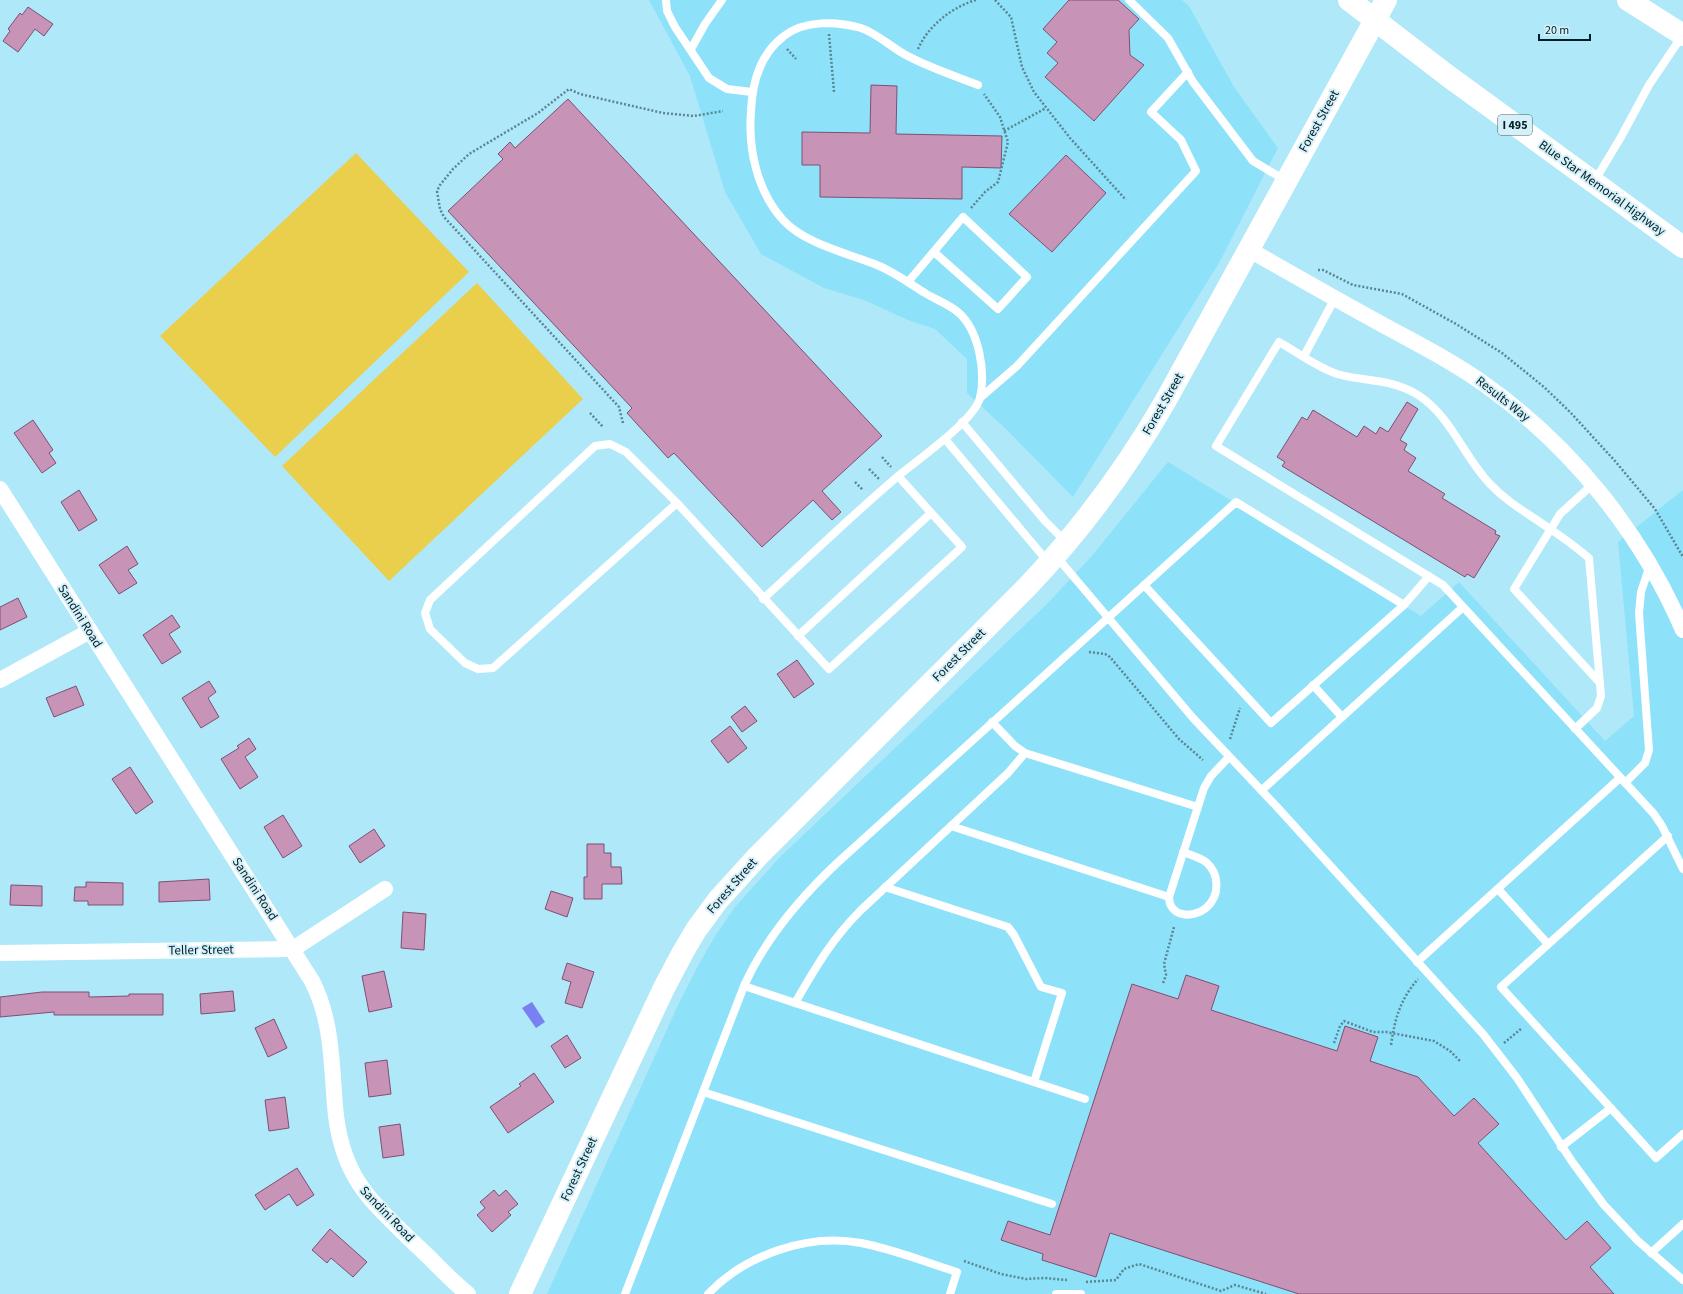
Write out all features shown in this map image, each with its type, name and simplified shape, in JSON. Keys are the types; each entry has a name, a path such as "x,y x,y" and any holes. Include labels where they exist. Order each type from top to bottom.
{"main road":[{"name":"Blue Star Memorial Highway","path":"1349,0 1448,76 1683,247"},
{"name":"Forest Street","path":"520,1294 664,988 699,925 726,891 758,856 1027,587 1057,554 1112,485 1145,436 1386,0"},
{"path":"1628,0 1683,35"}],"street":[{"name":"Results Way","path":"1248,249 1431,351 1486,385 1544,433 1592,484 1620,519 1650,565 1683,630"},
{"name":"Sandini Road","path":"0,489 312,981 322,1002 325,1015 332,1050 338,1130 343,1151 352,1174 376,1206 468,1294"},
{"path":"0,680 90,631"},
{"path":"293,949 386,889"},
{"name":"Teller Street","path":"0,953 293,949"}],"lane":[{"path":"666,0 667,11 675,26 709,78 727,89 752,92"},
{"path":"691,49 705,24 722,0"},
{"path":"1129,0 1168,38 1193,82 1253,161 1286,180"},
{"path":"978,85 914,59 867,30 846,25 804,25 778,40 756,75 752,92 750,138 755,167 767,197 783,220 797,231 836,252 878,265 961,314 975,334 981,362 980,398"},
{"path":"1594,183 1649,85 1683,35"},
{"path":"763,598 898,476 945,439 973,412 980,398 1017,366 1196,171 1181,140 1151,112 1188,72"},
{"path":"908,282 963,217 1027,277 998,309 934,252"},
{"path":"1304,356 1335,298"},
{"path":"1575,729 1599,704 1601,696 1589,558 1550,529 1516,507 1496,490 1475,466 1447,422 1436,409 1419,396 1390,382 1337,374 1278,342 1216,446 1443,585 1658,820 1668,836 1683,869"},
{"path":"962,422 1044,521 1057,554"},
{"path":"945,439 1057,554 1190,714 1229,757 1262,790 1418,962 1495,1050 1526,1092 1561,1147 1604,1205 1626,1230 1683,1280"},
{"path":"677,503 493,668 478,669 465,663 430,629 425,613 430,600 594,446 610,444 626,452 677,503 829,669 962,547 898,476"},
{"path":"1592,484 1565,508 1550,529 1514,589 1600,684"},
{"path":"625,1294 744,986 768,941 789,913 809,890 836,864 1236,502 1404,605"},
{"path":"798,636 931,513"},
{"path":"1418,962 1498,888 1623,780 1645,763 1649,750 1639,613 1641,592 1650,565"},
{"path":"1144,585 1270,723 1404,605 1429,576"},
{"path":"1262,790 1463,607"},
{"path":"1313,685 1342,717"},
{"path":"992,722 1015,746 1025,753 1198,807"},
{"path":"795,1003 823,954 857,913 1008,773 1025,753"},
{"path":"1183,852 1199,858 1209,866 1216,880 1215,894 1205,908 1187,915 1173,910 1169,897 1183,852 1198,807 1208,782 1229,757"},
{"path":"951,826 1169,897"},
{"path":"1668,836 1501,987 1656,1158 1683,1134"},
{"path":"885,887 1008,927 1014,935 1041,987 1062,993 1034,1082"},
{"path":"1498,888 1548,944"},
{"path":"744,986 1085,1099"},
{"path":"703,1092 1052,1204"},
{"path":"1561,1147 1611,1108"},
{"path":"1651,1253 1683,1224"},
{"path":"708,1294 732,1274 764,1256 785,1248 808,1243 842,1241 861,1243 881,1248 957,1272 950,1294"},
{"path":"1056,1294 1081,1294"}],"path":[{"path":"914,59 922,39 943,18 959,7 976,0"},
{"path":"995,0 1011,17 1022,67 1034,92 1070,138 1126,200"},
{"path":"828,24 834,92"},
{"path":"963,217 985,192 998,182 1008,142 1000,117 978,85"},
{"path":"624,423 619,407 444,217 440,209 437,192 440,185 453,169 469,154 538,113 569,89 580,94 663,113 694,116 723,111"},
{"path":"1004,131 1046,108"},
{"path":"590,413 603,427"},
{"path":"1088,651 1092,653 1105,654 1110,657 1179,739 1203,760"},
{"path":"1230,742 1241,706 1249,699"},
{"path":"1163,984 1166,975 1164,964 1174,927"},
{"path":"1392,1045 1393,1033 1401,1003 1410,988 1418,979"},
{"path":"1334,1043 1340,1026 1344,1021 1373,1032 1393,1033 1434,1041 1450,1051 1461,1062"},
{"path":"1503,1044 1522,1028"},
{"path":"959,1259 1001,1274 1026,1279 1044,1278 1074,1281"},
{"path":"1082,1282 1116,1280 1124,1269 1139,1264 1221,1291 1235,1285 1266,1294"}],"shaded area":[{"path":"649,0 1182,0 1189,6 1234,87 1278,148 1219,263 1073,497 1006,429 967,393 967,359 935,329 908,320 864,300 824,288 761,254 725,192 690,76"},
{"path":"356,153 469,272 275,457 160,336"},
{"path":"477,283 583,399 389,581 282,466"},
{"path":"1168,462 1421,616 1459,582 1605,741 1634,716 1618,542 1683,490 1683,1294 547,1294 679,1003 715,936 735,907 779,858 1045,606 1091,557"},
{"path":"532,1002 545,1022 536,1028 522,1008"}],"building":[{"path":"1069,0 1118,0 1139,19 1129,30 1130,55 1144,65 1094,121 1045,77 1058,63 1047,53 1057,42 1043,29"},
{"path":"28,7 53,24 44,36 35,29 18,52 3,41 10,31 8,29 20,13 22,15"},
{"path":"871,85 897,86 896,134 1002,136 1001,168 962,167 962,199 820,197 820,165 802,165 802,132 870,133"},
{"path":"568,99 882,436 822,491 841,512 832,520 813,500 762,547 674,453 668,458 627,413 632,408 448,211 503,159 498,154 510,142 515,148"},
{"path":"1066,155 1106,193 1052,252 1009,214"},
{"path":"1407,402 1418,409 1400,440 1407,444 1404,450 1416,458 1408,471 1445,494 1442,498 1496,531 1495,534 1500,536 1474,578 1467,574 1465,577 1282,466 1285,462 1277,457 1302,417 1307,420 1313,410 1357,437 1364,426 1376,434 1380,427 1388,432"},
{"path":"33,420 53,450 49,453 56,463 42,473 14,433"},
{"path":"79,490 97,520 79,531 61,502"},
{"path":"127,546 138,564 128,570 137,583 119,594 99,565"},
{"path":"18,598 27,617 0,630 0,607"},
{"path":"172,615 180,627 169,634 181,652 162,664 143,635"},
{"path":"797,660 814,684 794,698 777,674"},
{"path":"209,681 216,692 208,698 219,717 201,728 182,698"},
{"path":"76,686 84,705 54,717 46,698"},
{"path":"745,706 757,721 742,732 731,717"},
{"path":"730,726 747,748 728,763 711,741"},
{"path":"249,738 256,749 245,757 258,777 240,789 221,759 239,748 237,746"},
{"path":"130,767 153,802 136,814 112,779"},
{"path":"283,815 302,846 283,858 264,827"},
{"path":"374,829 385,846 360,863 349,846"},
{"path":"587,844 604,844 604,853 611,853 611,867 621,867 622,884 602,884 602,899 584,899 584,877 587,877"},
{"path":"209,879 210,900 159,902 159,882"},
{"path":"86,882 123,883 123,905 88,905 88,901 74,901 75,887 86,887"},
{"path":"11,885 42,886 42,906 10,905"},
{"path":"551,891 573,898 567,917 545,909"},
{"path":"403,912 426,914 424,950 401,948"},
{"path":"567,963 594,972 582,1008 565,1003 571,982 562,979"},
{"path":"384,971 392,1007 369,1012 362,976"},
{"path":"1186,975 1219,986 1211,1010 1337,1051 1345,1026 1378,1037 1370,1061 1418,1077 1454,1116 1474,1098 1499,1124 1478,1143 1566,1240 1587,1221 1611,1248 1590,1267 1614,1294 1299,1294 1110,1233 1096,1277 1042,1260 1043,1254 1001,1240 1008,1221 1050,1235 1132,984 1178,999"},
{"path":"233,991 235,1011 201,1014 200,994"},
{"path":"42,992 89,992 89,997 129,996 129,994 163,994 163,1015 54,1015 54,1012 0,1017 0,997"},
{"path":"274,1019 287,1048 268,1057 255,1028"},
{"path":"567,1035 581,1058 565,1068 551,1046"},
{"path":"387,1060 391,1094 369,1097 365,1063"},
{"path":"534,1073 554,1102 508,1133 490,1107 521,1086 519,1084"},
{"path":"285,1097 289,1128 269,1131 265,1100"},
{"path":"400,1124 404,1155 383,1158 379,1127"},
{"path":"297,1168 314,1195 297,1206 289,1194 265,1210 255,1195"},
{"path":"494,1190 499,1196 506,1190 518,1204 508,1212 511,1215 492,1232 477,1215 485,1208 480,1202"},
{"path":"330,1229 367,1262 353,1277 331,1258 327,1263 312,1250"}]}
